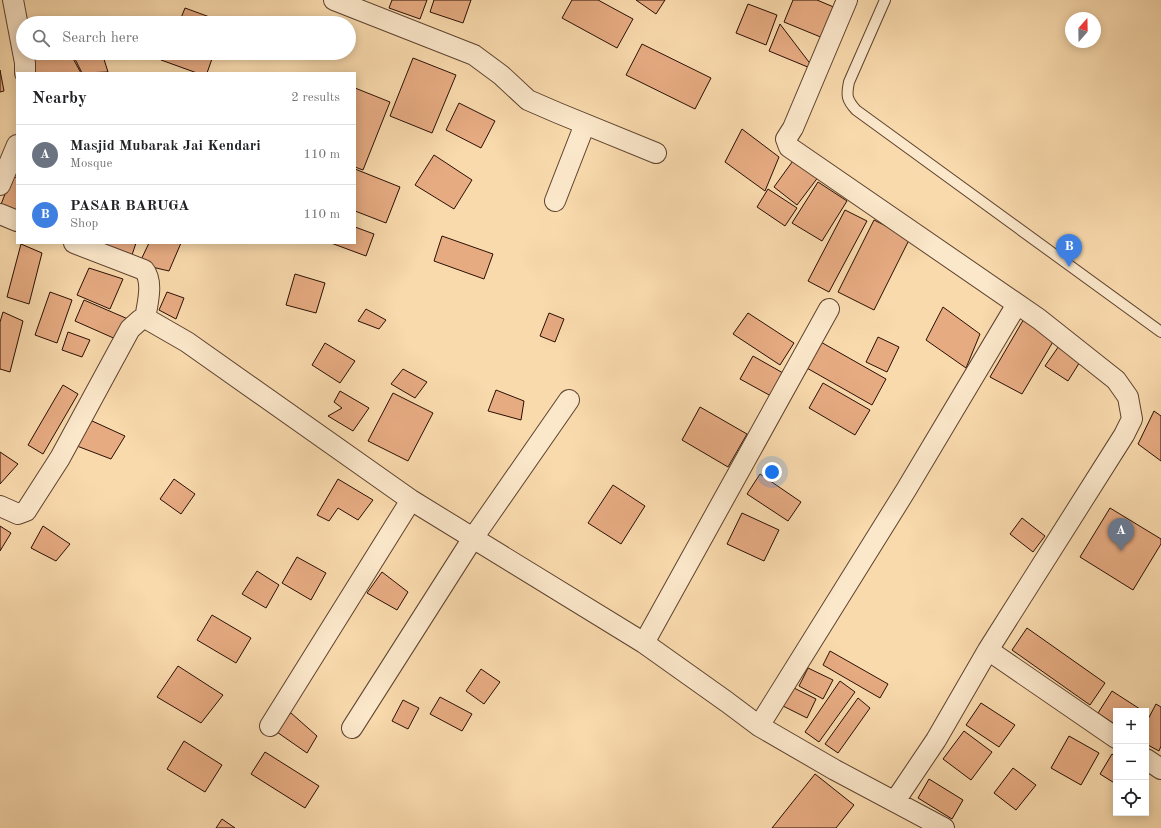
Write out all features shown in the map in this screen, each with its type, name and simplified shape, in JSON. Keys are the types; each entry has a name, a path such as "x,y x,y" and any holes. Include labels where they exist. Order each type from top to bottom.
{"street":[{"path":"13,0 16,16"},
{"path":"334,0 474,54 501,75 528,100 558,114 656,153"},
{"path":"847,0 793,128 786,139 789,147 1017,304 1082,352 1116,380 1128,397 1132,419 1124,435 988,650 936,740 895,801"},
{"path":"24,60 25,72"},
{"path":"555,201 585,124"},
{"path":"0,185 16,147"},
{"path":"0,214 16,221"},
{"path":"77,244 144,270 148,277 148,294 145,319"},
{"path":"759,726 906,490 1017,304"},
{"path":"644,643 829,309"},
{"path":"145,319 187,342 411,500 644,643 759,726 835,770 944,828"},
{"path":"0,506 18,514 26,511 60,458 130,329 136,323 145,319"},
{"path":"352,728 473,538 569,400"},
{"path":"270,726 411,500"},
{"path":"988,650 1113,736"},
{"path":"1149,761 1161,769"}],"lane":[{"path":"885,0 849,82 846,93 849,103 856,110 1161,332"}],"building":[{"path":"392,0 427,0 420,19 389,8"},
{"path":"434,0 471,0 463,23 430,12"},
{"path":"572,0 598,0 633,19 617,48 562,18"},
{"path":"636,0 665,0 656,14"},
{"path":"793,0 817,0 836,8 823,38 784,22"},
{"path":"748,4 777,15 766,45 736,33"},
{"path":"185,8 207,16 182,16"},
{"path":"780,24 815,70 769,51"},
{"path":"642,44 711,78 695,109 626,75"},
{"path":"413,58 456,75 432,133 390,116"},
{"path":"30,60 74,60 80,72 35,72"},
{"path":"76,60 104,60 108,72 82,72"},
{"path":"161,60 212,60 207,72 194,72"},
{"path":"0,70 4,91 0,92"},
{"path":"356,88 390,102 363,170 356,167"},
{"path":"459,103 495,121 481,148 446,130"},
{"path":"742,129 779,157 765,191 725,162"},
{"path":"434,155 472,180 454,209 415,185"},
{"path":"795,158 819,176 797,205 774,187"},
{"path":"356,169 400,187 386,223 356,211"},
{"path":"12,176 16,178 16,214 0,207"},
{"path":"818,182 847,201 822,241 792,223"},
{"path":"768,189 797,208 785,226 757,207"},
{"path":"845,210 867,221 829,292 808,281"},
{"path":"874,220 910,238 874,310 838,292"},
{"path":"356,227 374,234 366,256 334,244 356,244"},
{"path":"442,236 493,254 484,279 434,261"},
{"path":"21,244 42,253 29,304 7,297"},
{"path":"103,244 136,244 131,258"},
{"path":"149,244 181,244 169,271 139,264"},
{"path":"89,268 123,279 110,309 77,295"},
{"path":"295,274 325,283 316,313 286,305"},
{"path":"50,292 72,300 57,343 35,335"},
{"path":"167,292 184,298 176,319 159,310"},
{"path":"84,300 128,319 118,340 75,321"},
{"path":"943,307 980,334 966,368 926,340"},
{"path":"366,309 386,320 379,329 358,321"},
{"path":"3,312 23,321 10,372 0,369 0,322"},
{"path":"549,313 564,319 555,342 540,336"},
{"path":"748,313 794,343 780,365 733,334"},
{"path":"1025,317 1057,335 1022,394 990,377"},
{"path":"68,332 90,340 82,357 62,350"},
{"path":"878,337 899,347 887,372 866,362"},
{"path":"819,341 886,379 872,405 805,367"},
{"path":"325,343 355,361 340,383 312,365"},
{"path":"1061,343 1083,357 1068,381 1045,366"},
{"path":"753,356 783,373 771,396 740,379"},
{"path":"403,369 427,382 415,398 391,384"},
{"path":"823,383 870,410 855,435 809,408"},
{"path":"63,385 78,394 43,454 28,445"},
{"path":"496,390 524,401 521,420 488,411"},
{"path":"340,391 369,408 353,431 328,416 342,408 334,402"},
{"path":"393,393 433,413 408,461 368,441"},
{"path":"700,407 747,434 728,467 682,440"},
{"path":"1154,411 1161,416 1161,461 1138,444"},
{"path":"90,420 125,436 111,459 77,446"},
{"path":"0,452 18,464 0,484"},
{"path":"760,474 801,502 788,521 747,494"},
{"path":"174,479 195,494 181,514 160,499"},
{"path":"338,479 373,500 358,520 338,508 329,521 317,515"},
{"path":"613,485 645,506 621,544 588,523"},
{"path":"1110,508 1161,539 1161,544 1133,590 1080,557"},
{"path":"742,513 779,530 764,561 727,544"},
{"path":"1022,518 1045,536 1033,552 1010,534"},
{"path":"0,526 11,533 0,551"},
{"path":"43,526 70,544 56,561 31,548"},
{"path":"297,557 326,573 311,600 282,583"},
{"path":"257,571 279,585 266,608 242,594"},
{"path":"382,572 408,592 397,610 367,593"},
{"path":"212,615 251,638 236,663 197,640"},
{"path":"1027,628 1105,683 1090,705 1012,650"},
{"path":"830,651 888,684 880,698 823,665"},
{"path":"178,666 223,695 201,723 157,697"},
{"path":"808,668 833,680 823,699 799,686"},
{"path":"481,669 500,682 484,704 466,691"},
{"path":"840,681 855,692 819,742 805,732"},
{"path":"790,686 816,699 807,718 781,705"},
{"path":"1112,691 1138,708 1113,708 1113,723 1098,713"},
{"path":"440,697 472,714 462,731 430,714"},
{"path":"858,698 870,708 838,753 825,744"},
{"path":"403,700 419,708 408,729 392,721"},
{"path":"981,703 1015,725 999,747 966,725"},
{"path":"1156,704 1161,707 1161,746 1159,751 1149,746 1149,717"},
{"path":"291,713 317,736 307,753 274,730"},
{"path":"964,731 992,752 971,780 943,759"},
{"path":"1069,736 1099,753 1081,785 1051,768"},
{"path":"184,741 222,765 205,792 167,769"},
{"path":"265,752 319,786 305,808 251,774"},
{"path":"1112,754 1113,782 1100,774"},
{"path":"1013,768 1036,785 1016,810 994,793"},
{"path":"815,774 854,805 836,828 772,828"},
{"path":"929,779 963,800 952,819 918,798"},
{"path":"222,819 235,828 216,828"}],"place":[{"name":"PASAR BARUGA","path":"1069,267"},
{"name":"Masjid Mubarak Jai Kendari","path":"1121,551"}]}
